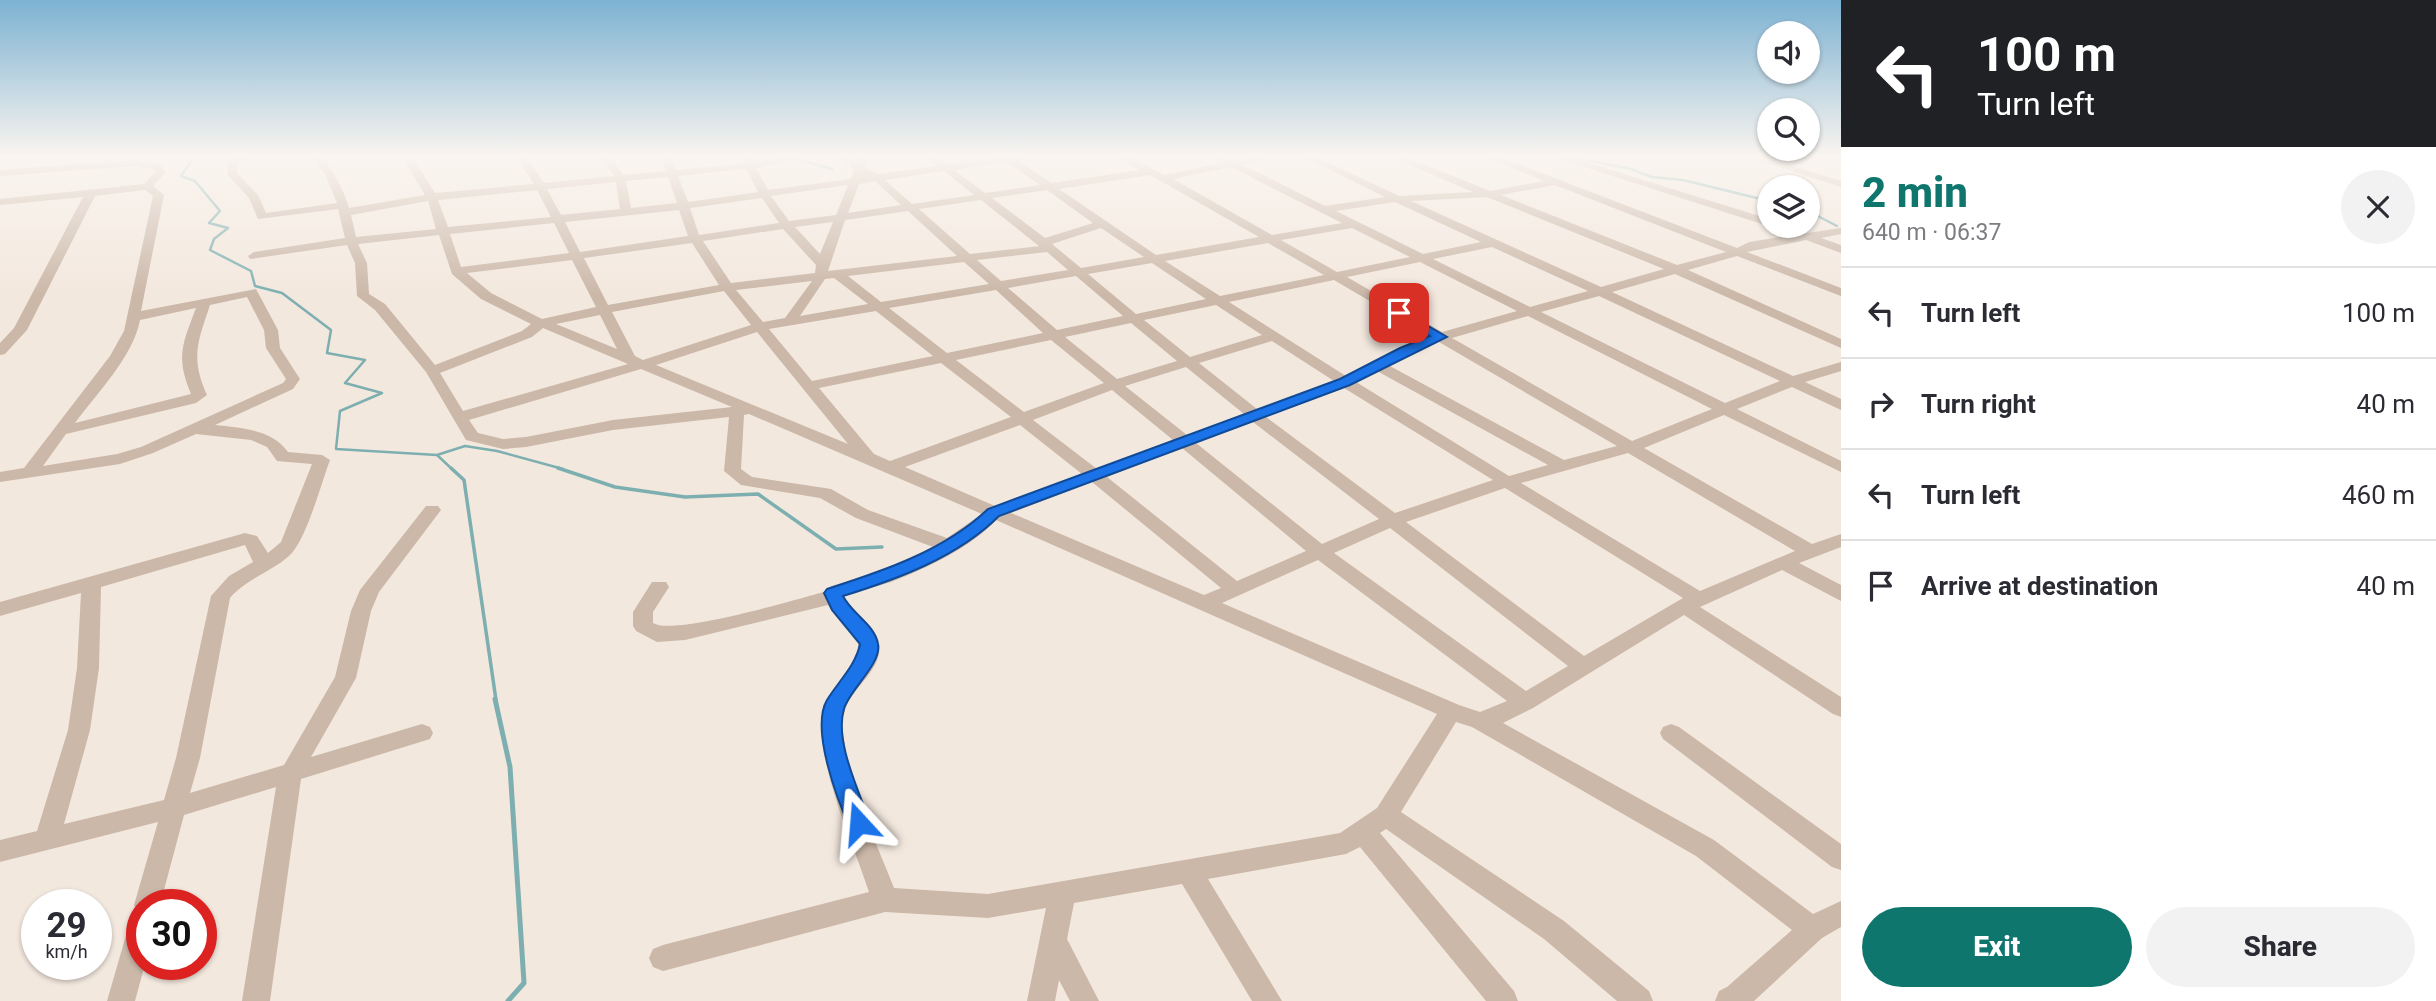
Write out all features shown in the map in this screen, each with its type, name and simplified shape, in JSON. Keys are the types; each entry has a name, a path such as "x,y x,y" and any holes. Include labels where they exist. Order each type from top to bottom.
{"street":[{"path":"0,351 20,330 86,202"},
{"path":"28,474 116,357 131,331 158,202"},
{"path":"256,202 262,217 395,202"},
{"path":"343,202 352,241 361,263 363,296 380,307 432,371 472,437 503,444 665,418 743,410"},
{"path":"433,202 456,271 486,296 541,323 743,410 890,467 1451,711 1480,720 1704,848 1812,929"},
{"path":"547,202 603,310 635,362"},
{"path":"624,202 626,212"},
{"path":"682,202 694,237 727,288 868,458"},
{"path":"254,256 352,241 715,202"},
{"path":"770,202 785,224 827,271 878,306 1235,589"},
{"path":"790,321 827,271 847,202"},
{"path":"903,202 1054,335 1187,441 1318,551 1525,702"},
{"path":"456,271 943,202"},
{"path":"988,202 1047,245 1133,319 1253,414 1584,667"},
{"path":"1071,202 1345,382 1508,481 1691,602 1841,708"},
{"path":"1204,202 1809,551"},
{"path":"1306,202 1841,467"},
{"path":"1322,210 1377,202"},
{"path":"1401,202 1600,290 1841,405"},
{"path":"1507,202 1675,269 1841,344"},
{"path":"1607,202 1840,291"},
{"path":"1701,202 1757,219"},
{"path":"432,371 527,334 541,323 827,271 966,259 1047,245 1101,224"},
{"path":"457,414 475,415 635,362 759,327 1351,225"},
{"path":"1820,234 1841,231"},
{"path":"833,597 833,593 837,591 886,577 947,545 982,524 993,513 1345,382 1440,337 1764,243 1795,238"},
{"path":"1813,238 1841,249"},
{"path":"808,386 1494,243"},
{"path":"0,477 120,459 195,429 288,386 293,379 273,348 271,330 251,292 134,317"},
{"path":"60,431 191,400 199,395 189,373 189,346 205,301"},
{"path":"890,467 1115,384 1275,336"},
{"path":"1377,365 1562,466"},
{"path":"1202,604 1393,520 1508,481 1629,448 1793,381 1841,366"},
{"path":"743,410 732,471 736,476 747,481 825,493 873,518 947,545"},
{"path":"151,889 188,758 221,596 228,586 281,555 289,545 322,460 283,457 273,444 226,430 195,429"},
{"path":"256,1001 289,780 302,750 345,678 361,611 370,590 432,510"},
{"path":"0,608 245,539 251,540 264,564"},
{"path":"1480,720 1525,702 1691,602 1841,540"},
{"path":"1783,562 1841,594"},
{"path":"47,839 79,730 88,668 91,581"},
{"path":"659,587 643,612 643,626 657,635 685,634 833,597"},
{"path":"833,597 866,636 869,644 867,656 834,706 831,720 834,747 885,900"},
{"path":"663,958 885,900 988,906 1346,844 1386,815 1451,711"},
{"path":"0,852 174,808 422,733"},
{"path":"1671,733 1841,859"},
{"path":"1386,815 1553,930 1639,1001"},
{"path":"1364,833 1504,1001"},
{"path":"1189,872 1268,1001"},
{"path":"1041,1001 1062,895"},
{"path":"1736,1000 1812,929 1841,914"},
{"path":"1053,940 1085,1001"},
{"path":"121,1001 127,980"}],"waterway":[{"path":"212,202 220,211 209,223 228,228 214,239 210,250 251,271 255,286 282,293 331,330 327,353 365,360 345,383 382,393 340,411 336,449 437,455"},
{"path":"1820,217 1837,226"},
{"path":"437,455 465,446 497,451 563,469"},
{"path":"437,455 452,469"},
{"path":"451,468 464,480 496,700"},
{"path":"558,468 615,487 685,497 758,494 836,549 882,547"},
{"path":"495,699 510,767 524,983 508,1001"}],"route":[{"path":"859,823 834,747 831,720 834,706 867,656 869,644 866,636 838,606 833,593 886,577 922,560 982,524 993,513 1345,382 1405,351 1440,337 1399,313"}]}
